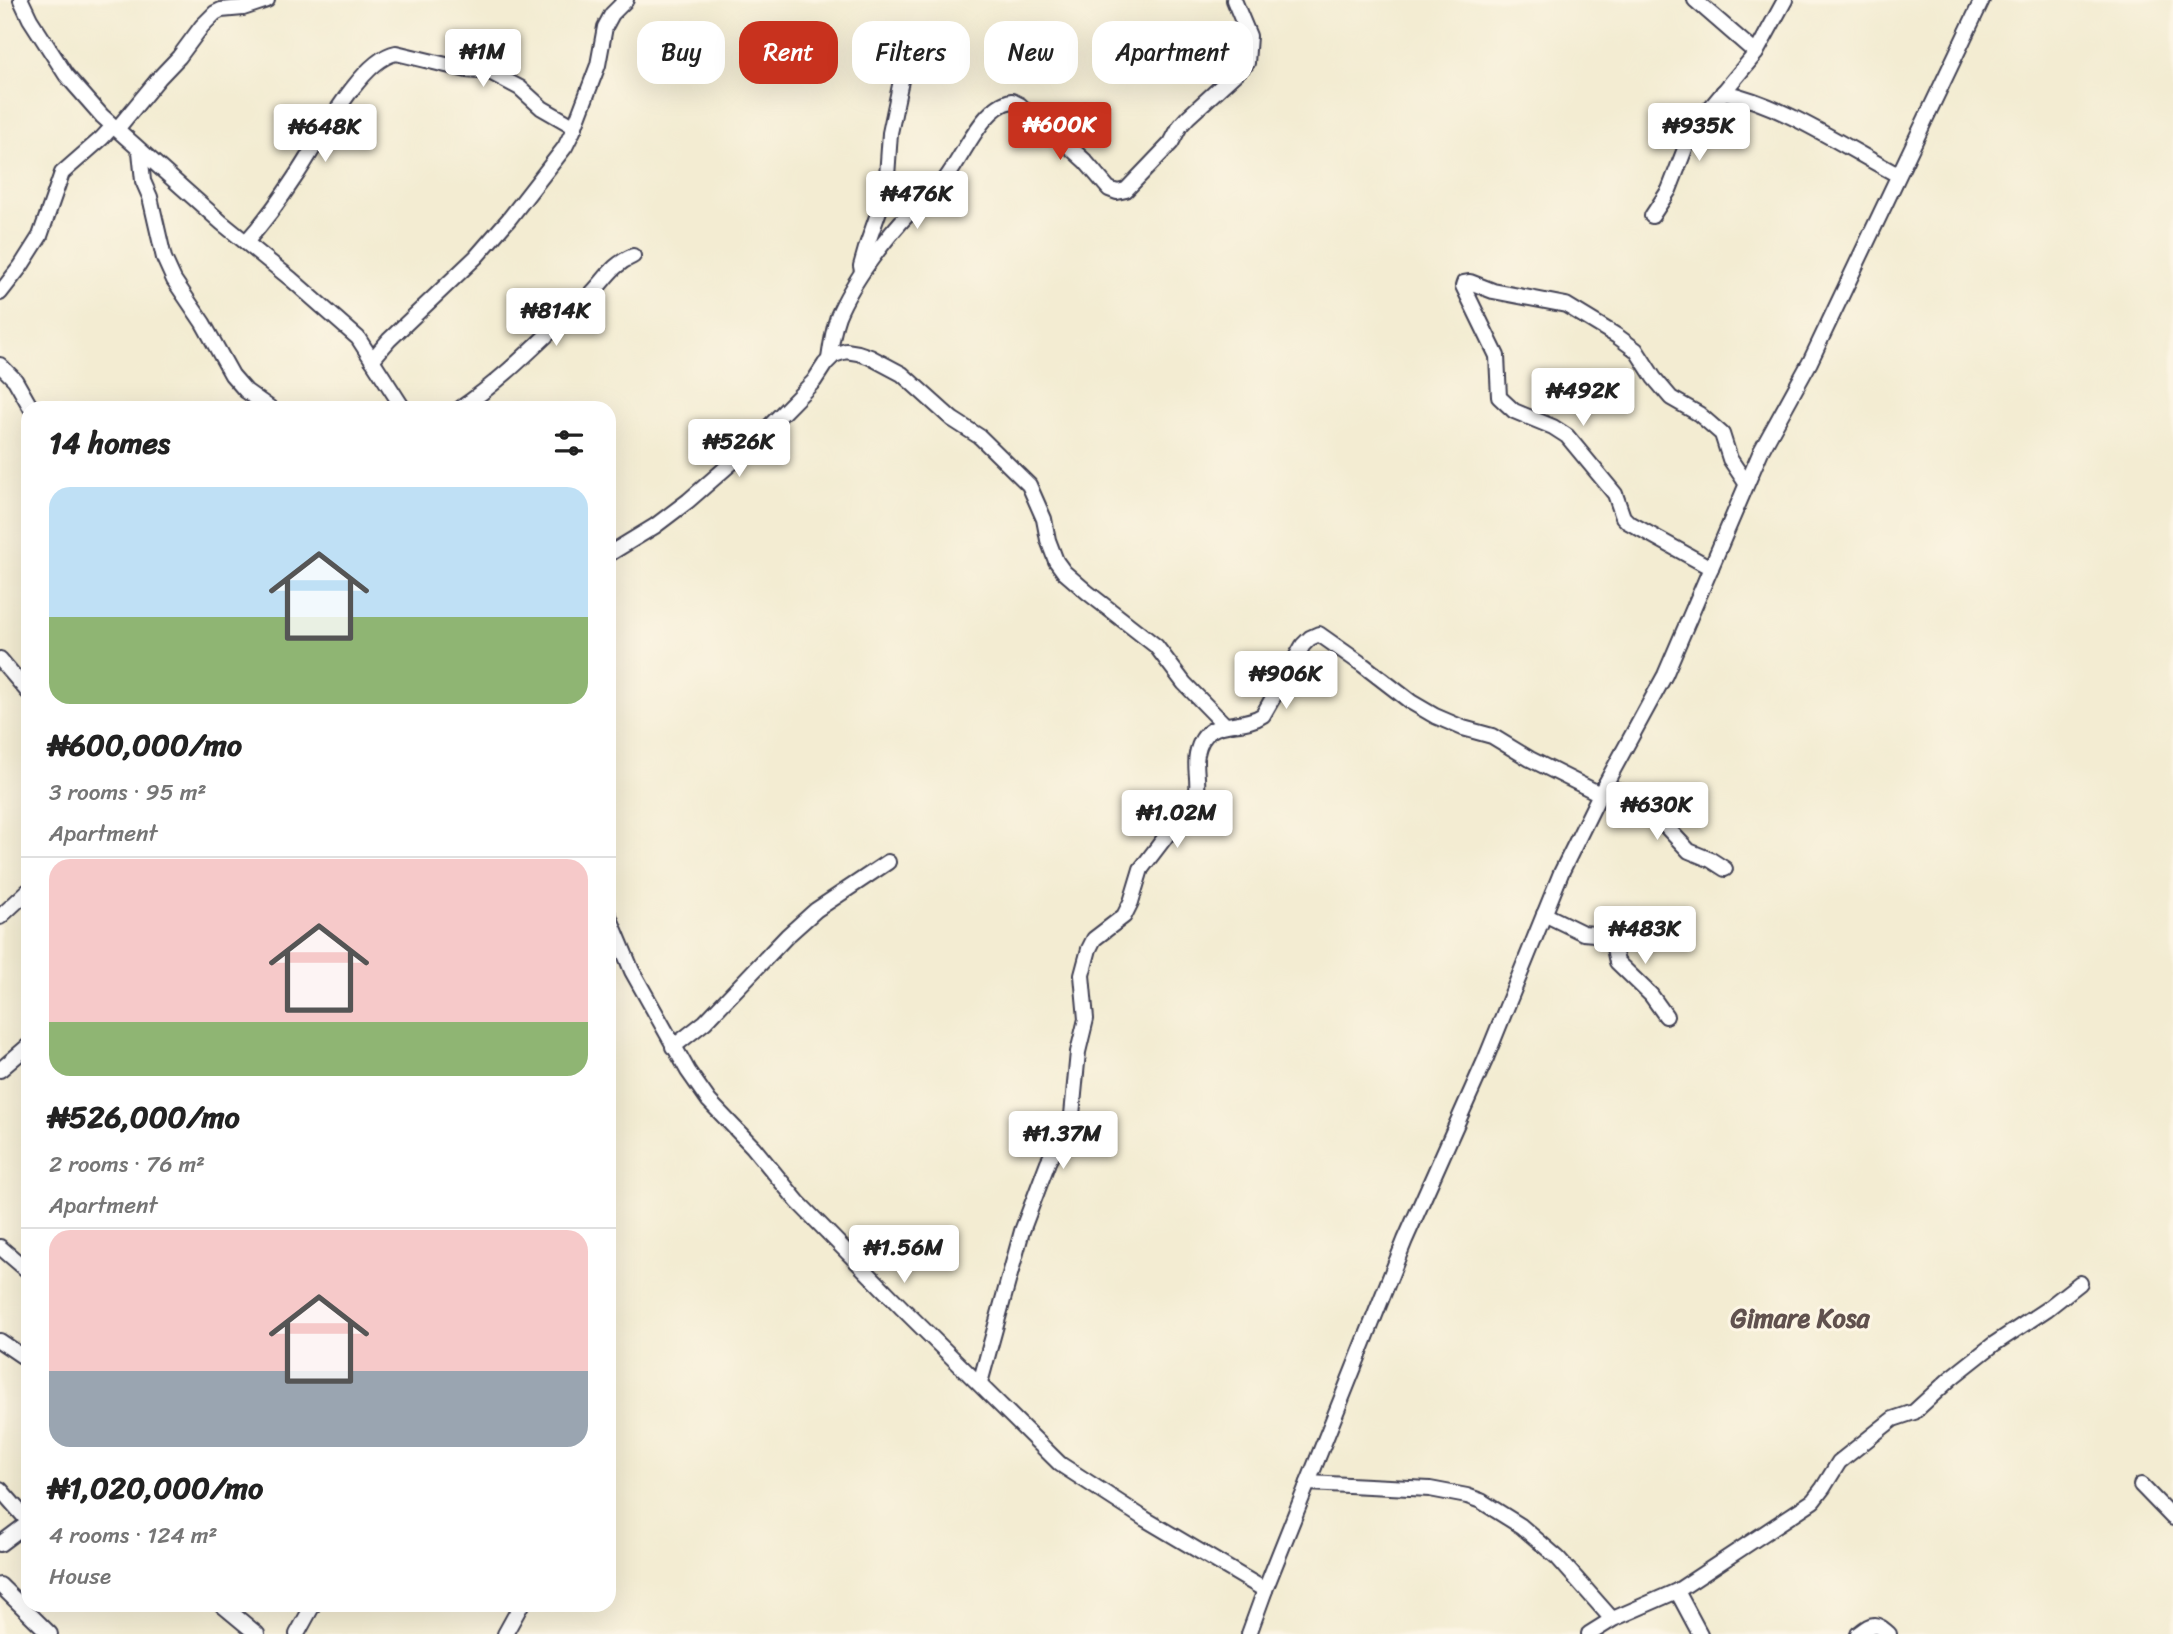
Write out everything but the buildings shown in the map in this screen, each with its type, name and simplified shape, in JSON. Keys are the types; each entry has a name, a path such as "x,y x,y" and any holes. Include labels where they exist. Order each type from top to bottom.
{"street":[{"path":"21,0 66,75 140,151 358,338 398,401"},
{"path":"0,293 16,274 40,236 62,173 115,127 215,13 267,0"},
{"path":"372,360 495,236 565,147 598,65 605,27 612,14 626,0"},
{"path":"829,359 831,340 839,314 863,273 910,212 945,180 992,111 1003,102 1012,101 1020,105 1041,126 1085,161 1109,189 1117,192 1126,190 1159,158 1188,117 1247,63 1249,36 1234,0"},
{"path":"1695,0 1756,53"},
{"path":"1651,216 1669,190 1690,136 1756,53 1785,0"},
{"path":"1249,1634 1405,1240 1486,1058 1561,873 1602,789 1665,675 1761,451 1810,362 1982,0"},
{"path":"246,242 289,186 348,95 377,62 391,54 467,70 490,72 520,88 542,108 575,127"},
{"path":"863,273 861,266 886,191 890,133 900,84"},
{"path":"1723,92 1742,96 1796,120 1898,175"},
{"path":"140,151 143,181 150,197 164,258 174,280 232,375 246,391 260,401"},
{"path":"470,401 592,293 623,260 633,256"},
{"path":"1711,568 1628,522 1623,517 1615,494 1567,436 1553,427 1527,418 1506,405 1499,397 1497,356 1472,307 1464,283 1467,281 1493,291 1566,304 1617,336 1636,350 1671,398 1699,414 1722,435 1730,459 1746,483"},
{"path":"616,550 677,509 744,452 814,381 829,359 846,351 870,357 902,374 952,419 980,438 1029,485 1044,520 1056,561 1087,592 1156,646 1184,683 1224,724"},
{"path":"0,365 15,380 27,401"},
{"path":"980,1383 1022,1231 1048,1162 1072,1115 1078,1052 1086,1019 1082,975 1088,949 1094,939 1124,916 1141,869 1196,797 1199,788 1196,756 1200,743 1224,724 1251,721 1263,715 1303,645 1310,638 1319,634 1411,702 1435,716 1492,736 1530,759 1602,789 1642,801 1689,851 1725,869"},
{"path":"0,659 21,684"},
{"path":"673,1046 705,1021 786,936 816,910 888,862"},
{"path":"0,917 21,898"},
{"path":"1544,914 1583,933 1602,933 1608,936 1613,944 1617,962 1651,995 1666,1016"},
{"path":"616,933 632,971 673,1046 709,1101 753,1147 798,1202 944,1350 1060,1464 1145,1519 1265,1590"},
{"path":"0,1070 21,1052"},
{"path":"0,1247 21,1265"},
{"path":"1589,1634 1612,1619 1677,1591 1813,1501 1839,1462 1893,1419 1914,1412 1994,1344 2047,1309 2080,1283"},
{"path":"0,1341 21,1355"},
{"path":"1308,1483 1430,1489 1481,1501 1521,1526 1558,1558 1612,1619"},
{"path":"2141,1485 2173,1518"},
{"path":"0,1489 21,1514"},
{"path":"0,1545 21,1528"},
{"path":"0,1585 21,1607"},
{"path":"1677,1591 1700,1634"},
{"path":"26,1612 50,1634"},
{"path":"230,1612 257,1634"},
{"path":"297,1634 309,1612"},
{"path":"505,1634 517,1612"},
{"path":"1858,1634 1873,1624 1889,1634"}],"district":[{"name":"Gimare Kosa","path":"1800,1318"}]}
